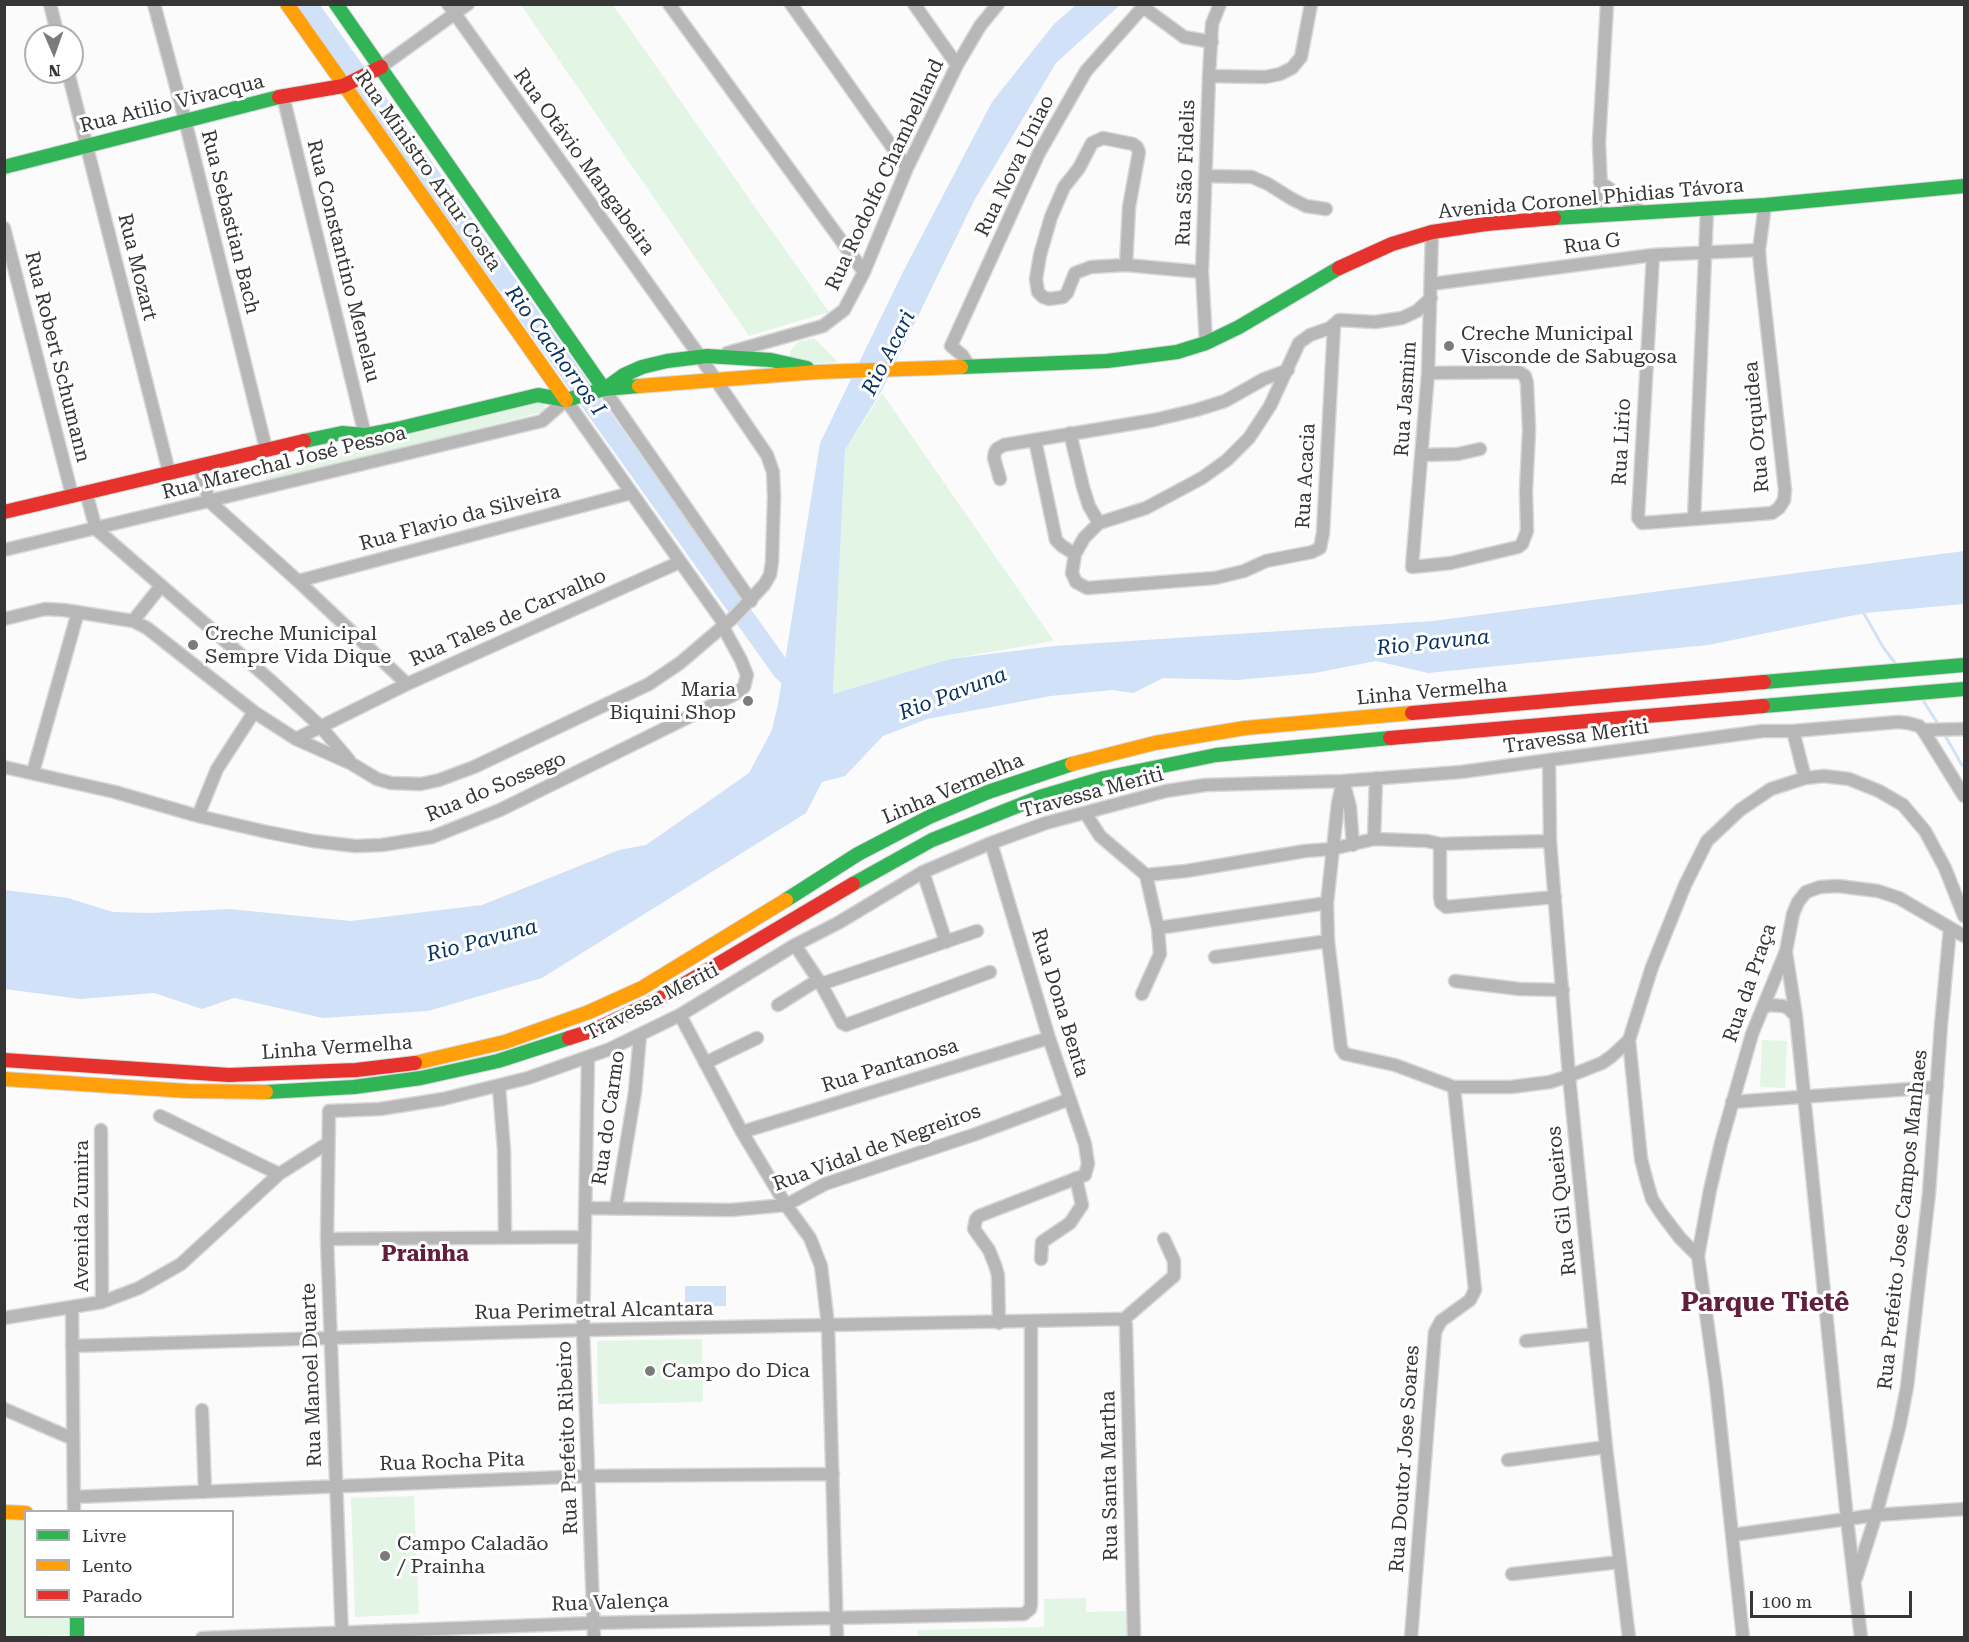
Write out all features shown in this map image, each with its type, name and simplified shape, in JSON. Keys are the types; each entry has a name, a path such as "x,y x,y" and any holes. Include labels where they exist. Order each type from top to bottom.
{"main road":[{"name":"Rua Ministro Artur Costa","path":"286,4 347,84 571,399"},
{"name":"Rua Ministro Artur Costa","path":"336,4 377,69 599,391"},
{"name":"Rua Atilio Vivacqua","path":"4,168 283,96 347,84 377,69"},
{"name":"Avenida Coronel Phidias Távora","path":"817,372 1142,358 1177,352 1206,343 1239,327 1358,258 1392,244 1432,232 1486,224 1602,214 1765,205 1965,186"},
{"name":"Rua Marechal José Pessoa","path":"599,391 634,370 700,356 720,355 786,369 817,372"},
{"name":"Rua Marechal José Pessoa","path":"4,512 266,449 342,433 365,435 538,395 571,399 599,391 716,380 786,369"},
{"name":"Linha Vermelha","path":"4,1060 229,1075 356,1070 397,1066 505,1042 590,1012 642,988 858,854 929,817 999,788 1089,758 1155,742 1245,728 1965,665"},
{"name":"Linha Vermelha","path":"4,1079 255,1093 354,1087 465,1069 568,1039 615,1021 693,980 838,892 932,840 1040,797 1104,778 1181,761 1250,751 1965,689"},
{"path":"4,1512 24,1513"},
{"path":"77,1618 77,1638"}],"street":[{"path":"50,4 55,24"},
{"name":"Rua Sebastian Bach","path":"154,4 266,449"},
{"path":"377,69 451,9 468,4"},
{"path":"669,4 864,272"},
{"path":"791,4 907,168"},
{"path":"914,4 957,65"},
{"name":"Rua Rodolfo Chambelland","path":"720,355 823,326 844,310 864,272 907,168 957,65 980,26 998,4"},
{"name":"Rua São Fidelis","path":"1206,343 1202,272 1209,75 1212,24 1220,4"},
{"path":"1209,75 1265,77 1280,75 1292,68 1301,57 1311,4"},
{"path":"1602,214 1599,142 1607,4"},
{"name":"Rua Nova Uniao","path":"969,366 962,354 951,346 1039,153 1086,70 1143,7 1184,37 1212,42"},
{"name":"Rua Otávio Mangabeira","path":"352,764 377,779 391,783 421,784 439,780 474,767 649,684 673,669 748,604 770,575 772,562 773,472 767,455 700,356 451,9"},
{"name":"Rua Mozart","path":"71,84 169,472"},
{"name":"Rua Constantino Menelau","path":"283,96 365,435"},
{"path":"1126,265 1129,207 1139,152 1132,144 1103,138 1092,143 1079,168 1064,187 1051,217 1040,255 1036,279 1038,292 1049,299 1063,297 1076,273 1083,269 1108,265 1202,272"},
{"path":"1207,176 1252,177 1306,206 1326,209"},
{"path":"1600,182 1642,212"},
{"name":"Rua Orquidea","path":"1642,522 1772,513 1784,500 1785,482 1759,250 1765,205"},
{"path":"1694,519 1707,209"},
{"name":"Rua Robert Schumann","path":"4,228 79,494 96,529"},
{"name":"Rua Jasmim","path":"1428,373 1519,372 1525,376 1529,430 1527,531 1522,544 1511,550 1451,563 1412,567 1428,373 1432,232"},
{"name":"Rua G","path":"1431,284 1653,255 1759,250"},
{"name":"Rua Lirio","path":"1642,522 1638,518 1638,498 1653,255"},
{"path":"1035,440 1056,540 1075,554 1084,538 1099,523 1146,508 1202,478 1227,460 1249,438 1270,406 1299,343 1310,335 1344,319 1376,322 1402,318 1417,310 1431,298"},
{"name":"Rua Acacia","path":"1075,554 1072,573 1076,582 1087,588 1215,578 1244,571 1266,561 1312,552 1320,548 1323,533 1334,325"},
{"path":"786,369 782,349 789,337"},
{"path":"683,358 689,341"},
{"path":"1000,479 994,458 997,448 1070,433 1154,420 1196,410 1225,401 1264,379 1288,370"},
{"name":"Rua Ministro Artur Costa","path":"599,391 748,604"},
{"name":"Rua Ministro Artur Costa","path":"571,399 680,562 727,623"},
{"name":"Rua Marechal José Pessoa","path":"4,550 542,421 571,399"},
{"path":"1070,433 1089,506 1099,523"},
{"path":"1422,455 1458,454 1480,449"},
{"path":"199,465 209,501 407,684"},
{"name":"Rua Flavio da Silveira","path":"298,581 632,493"},
{"path":"96,529 320,726 352,764"},
{"name":"Rua Tales de Carvalho","path":"296,739 407,684 680,562"},
{"path":"133,621 161,586"},
{"path":"4,619 45,609 133,621 147,628 254,712 296,739 352,764"},
{"path":"33,772 78,612"},
{"name":"Rua do Sossego","path":"4,766 267,832 356,846 382,845 432,837 500,810 735,694 744,687 747,675 727,623"},
{"path":"198,816 217,769 254,712"},
{"name":"Travessa Meriti","path":"329,1111 380,1109 419,1104 499,1087 610,1049 680,1014 923,872 1046,823 1166,791 1205,785 1344,781 1461,772 1763,731 1793,731 1898,722 1928,730 1961,729"},
{"path":"1928,730 1965,795"},
{"path":"1793,731 1805,778"},
{"name":"Rua Gil Queiros","path":"1549,760 1550,841 1569,1076 1606,1447 1629,1638"},
{"path":"1698,1256 1680,1238 1652,1199 1641,1159 1629,1040 1652,967 1681,895 1707,841 1740,810 1771,789 1805,778 1824,776 1849,779 1879,791 1903,805 1925,831 1945,868 1965,916"},
{"path":"1374,840 1376,778"},
{"path":"1344,781 1338,803 1327,903 1328,941 1341,1048 1347,1055 1383,1062 1454,1087 1487,1088 1531,1085 1569,1076 1607,1059 1629,1040"},
{"path":"1344,781 1350,807 1353,845"},
{"path":"1086,814 1100,836 1146,875 1158,928 1160,954 1142,994"},
{"path":"1146,875 1332,849 1374,840 1427,841 1440,844 1550,841"},
{"name":"Rua Dona Benta","path":"991,843 1049,1038 1085,1144 1088,1164 1080,1177 1082,1205 1070,1223 1042,1242 1041,1259"},
{"path":"1440,844 1440,897 1441,903 1446,907 1555,897"},
{"path":"923,872 946,942"},
{"name":"Rua da Praça","path":"1743,1638 1716,1385 1698,1256 1710,1190 1752,1034 1786,951 1793,914 1798,902 1806,892 1820,887 1857,887 1878,891 1899,898 1965,936"},
{"path":"1158,928 1327,903"},
{"name":"Rua Prefeito Jose Campos Manhaes","path":"1855,1580 1876,1515 1899,1428 1910,1364 1929,1193 1950,928"},
{"path":"778,1005 820,982 976,931"},
{"path":"1215,957 1328,941"},
{"path":"795,945 820,982 842,1023 849,1025 897,1005 990,972"},
{"path":"1786,951 1796,1016 1846,1520 1862,1638"},
{"path":"1455,981 1519,989 1563,990"},
{"path":"1763,1008 1769,1005 1783,1006 1796,1016"},
{"path":"680,1014 742,1132 817,1252 824,1281 828,1325 837,1638"},
{"name":"Rua do Carmo","path":"616,1207 635,1092 640,1035"},
{"path":"705,1063 757,1038"},
{"name":"Rua Pantanosa","path":"742,1132 1049,1038"},
{"name":"Rua Prefeito Ribeiro","path":"588,1057 584,1330 594,1638"},
{"path":"499,1087 504,1150 505,1237"},
{"name":"Rua Doutor Jose Soares","path":"1412,1638 1435,1332 1441,1321 1470,1300 1475,1290 1454,1087"},
{"path":"1732,1102 1936,1087"},
{"name":"Rua Vidal de Negreiros","path":"585,1208 732,1210 786,1205 825,1184 976,1134 1070,1099"},
{"name":"Rua Manoel Duarte","path":"329,1111 327,1239 342,1635"},
{"path":"160,1116 279,1174"},
{"name":"Avenida Zumira","path":"101,1130 102,1302"},
{"path":"4,1318 102,1302 139,1288 181,1264 279,1174 328,1143"},
{"path":"999,1323 995,1265 989,1250 974,1229 976,1219 1080,1177"},
{"path":"327,1239 584,1237"},
{"path":"1120,1319 1174,1276 1174,1261 1164,1239"},
{"path":"72,1308 74,1510"},
{"name":"Rua Perimetral Alcantara","path":"72,1346 584,1330 1120,1319"},
{"name":"Rua Santa Martha","path":"1120,1319 1126,1325 1134,1638"},
{"name":"Rua Valença","path":"202,1638 342,1635 594,1623 1018,1615 1027,1612 1031,1604 1031,1322"},
{"path":"1526,1341 1595,1334"},
{"path":"4,1409 72,1438"},
{"path":"202,1410 205,1492"},
{"path":"1508,1460 1606,1447"},
{"name":"Rua Rocha Pita","path":"74,1497 589,1476 832,1474"},
{"path":"1732,1535 1876,1515 1965,1509"},
{"path":"1512,1574 1620,1563"}],"green space":[{"path":"521,5 613,5 829,312 749,336"},
{"path":"814,338 838,362 802,364 790,356 790,351 798,342"},
{"path":"882,393 1054,641 950,659 833,694 845,450"},
{"path":"538,400 545,403 545,409 542,412 273,482 266,479 269,470"},
{"path":"1762,1040 1787,1041 1785,1088 1760,1087"},
{"name":"Campo do Dica","path":"702,1339 703,1402 598,1404 597,1341"},
{"name":"Campo Caladão / Prainha","path":"414,1496 419,1614 355,1617 351,1498"},
{"path":"5,1514 24,1515 24,1618 73,1618 68,1635 5,1637"},
{"path":"1086,1598 1086,1612 1127,1611 1128,1637 918,1637 918,1630 1044,1627 1044,1599"}],"water":[{"path":"1076,5 1120,5 1056,63 975,199 882,390 845,450 833,694 950,659 1054,646 1433,621 1964,551 1964,604 1865,613 1708,645 1428,673 1376,661 1315,673 1237,680 1163,678 1133,693 1112,690 1051,696 927,719 883,736 845,776 822,782 806,813 542,978 428,1011 323,1018 234,998 202,1009 154,993 80,999 5,989 5,890 68,898 113,912 151,913 229,909 351,921 482,905 619,850 646,845 749,773 772,730 778,704 820,443 904,270 992,102 1054,24"},
{"path":"685,1286 726,1286 726,1306 685,1307"}],"waterway":[{"name":"Rio Cachorros I","path":"307,4 782,670 801,687"},
{"path":"1862,610 1895,663"},
{"path":"1924,702 1940,727"},
{"path":"1943,732 1964,766"}],"traffic: fast":[{"path":"336,4 604,389"},
{"path":"4,167 279,97"},
{"path":"1554,218 1765,205 1964,186"},
{"path":"961,367 1107,361 1177,352 1206,343 1239,327 1339,268"},
{"path":"606,388 624,375 642,367 707,356 771,360 807,368"},
{"path":"304,441 342,433 365,435 401,428 538,395 566,400 604,389 639,386"},
{"path":"1764,682 1964,665"},
{"path":"1763,706 1964,689"},
{"path":"853,884 932,840 1040,797 1104,778 1216,755 1390,738"},
{"path":"786,900 858,854 929,817 988,792 1072,764"},
{"path":"266,1092 354,1087 421,1078 498,1061 569,1038"},
{"path":"77,1618 77,1638"}],"traffic: slow":[{"path":"287,4 566,400"},
{"path":"639,386 817,372 961,367"},
{"path":"1072,764 1155,743 1245,728 1412,713"},
{"path":"415,1063 505,1042 589,1012 642,988 786,900"},
{"path":"4,1079 188,1091 266,1092"},
{"path":"4,1512 24,1513"}],"traffic: jam":[{"path":"279,97 343,86 381,67"},
{"path":"1339,268 1392,244 1432,232 1554,218"},
{"path":"4,512 304,441"},
{"path":"1412,713 1764,682"},
{"path":"1390,738 1763,706"},
{"path":"569,1038 594,1030 659,999 853,884"},
{"path":"4,1060 229,1075 356,1070 415,1063"}],"place":[{"name":"Creche Municipal Visconde de Sabugosa","path":"1449,346"},
{"name":"Creche Municipal Sempre Vida Dique","path":"193,645"},
{"name":"Maria Biquini Shop","path":"748,701"},
{"name":"Campo do Dica","path":"650,1371"},
{"name":"Campo Caladão / Prainha","path":"385,1556"}],"district":[{"name":"Prainha","path":"425,1255"},
{"name":"Parque Tietê","path":"1765,1303"}],"water label":[{"name":"Rio Acari","path":"889,353"},
{"name":"Rio Pavuna","path":"1433,643"},
{"name":"Rio Pavuna","path":"953,694"},
{"name":"Rio Pavuna","path":"482,941"}]}
